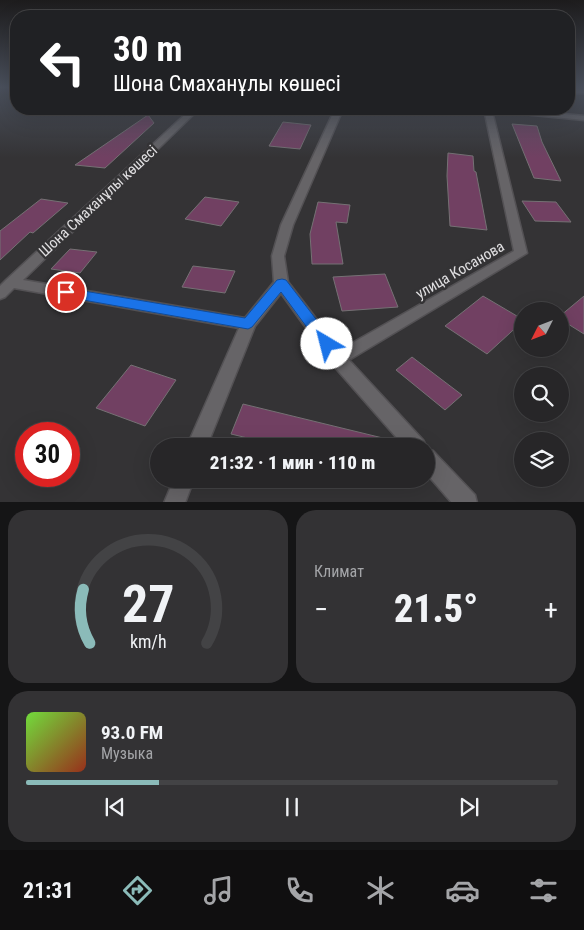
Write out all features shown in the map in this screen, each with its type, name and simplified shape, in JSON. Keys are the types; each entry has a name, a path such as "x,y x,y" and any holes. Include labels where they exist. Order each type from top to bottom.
{"street":[{"name":"Шона Смаханұлы көшесі","path":"0,294 189,115"},
{"path":"337,115 287,225 278,256 282,283 338,359 409,438"},
{"name":"улица Косанова","path":"338,359 522,253 489,115"},
{"path":"554,115 584,118"},
{"path":"11,283 248,324"},
{"path":"200,438 248,324 282,283"},
{"path":"435,468 466,502"},
{"path":"174,502 180,488"}],"building":[{"path":"148,115 154,123 105,168 75,165"},
{"path":"283,122 311,125 300,149 269,146"},
{"path":"512,124 537,126 542,142 561,181 534,178"},
{"path":"448,153 473,156 474,171 476,172 487,230 450,226 447,176"},
{"path":"205,197 239,202 221,226 185,219"},
{"path":"41,199 68,203 33,233 30,232 0,260 0,231"},
{"path":"522,201 556,202 571,222 535,221"},
{"path":"318,202 350,205 347,223 336,222 343,264 312,264 310,234"},
{"path":"70,249 97,252 80,273 51,269"},
{"path":"193,266 235,271 225,293 182,287"},
{"path":"385,274 398,307 342,311 333,277"},
{"path":"483,296 514,314 514,329 487,354 445,326"},
{"path":"584,296 584,334 569,325 569,308"},
{"path":"412,357 462,395 445,410 396,370"},
{"path":"131,365 176,380 145,426 96,408"},
{"path":"243,404 383,438 248,438 231,434"}],"route":[{"path":"66,292 248,324 282,283 327,344"}]}
